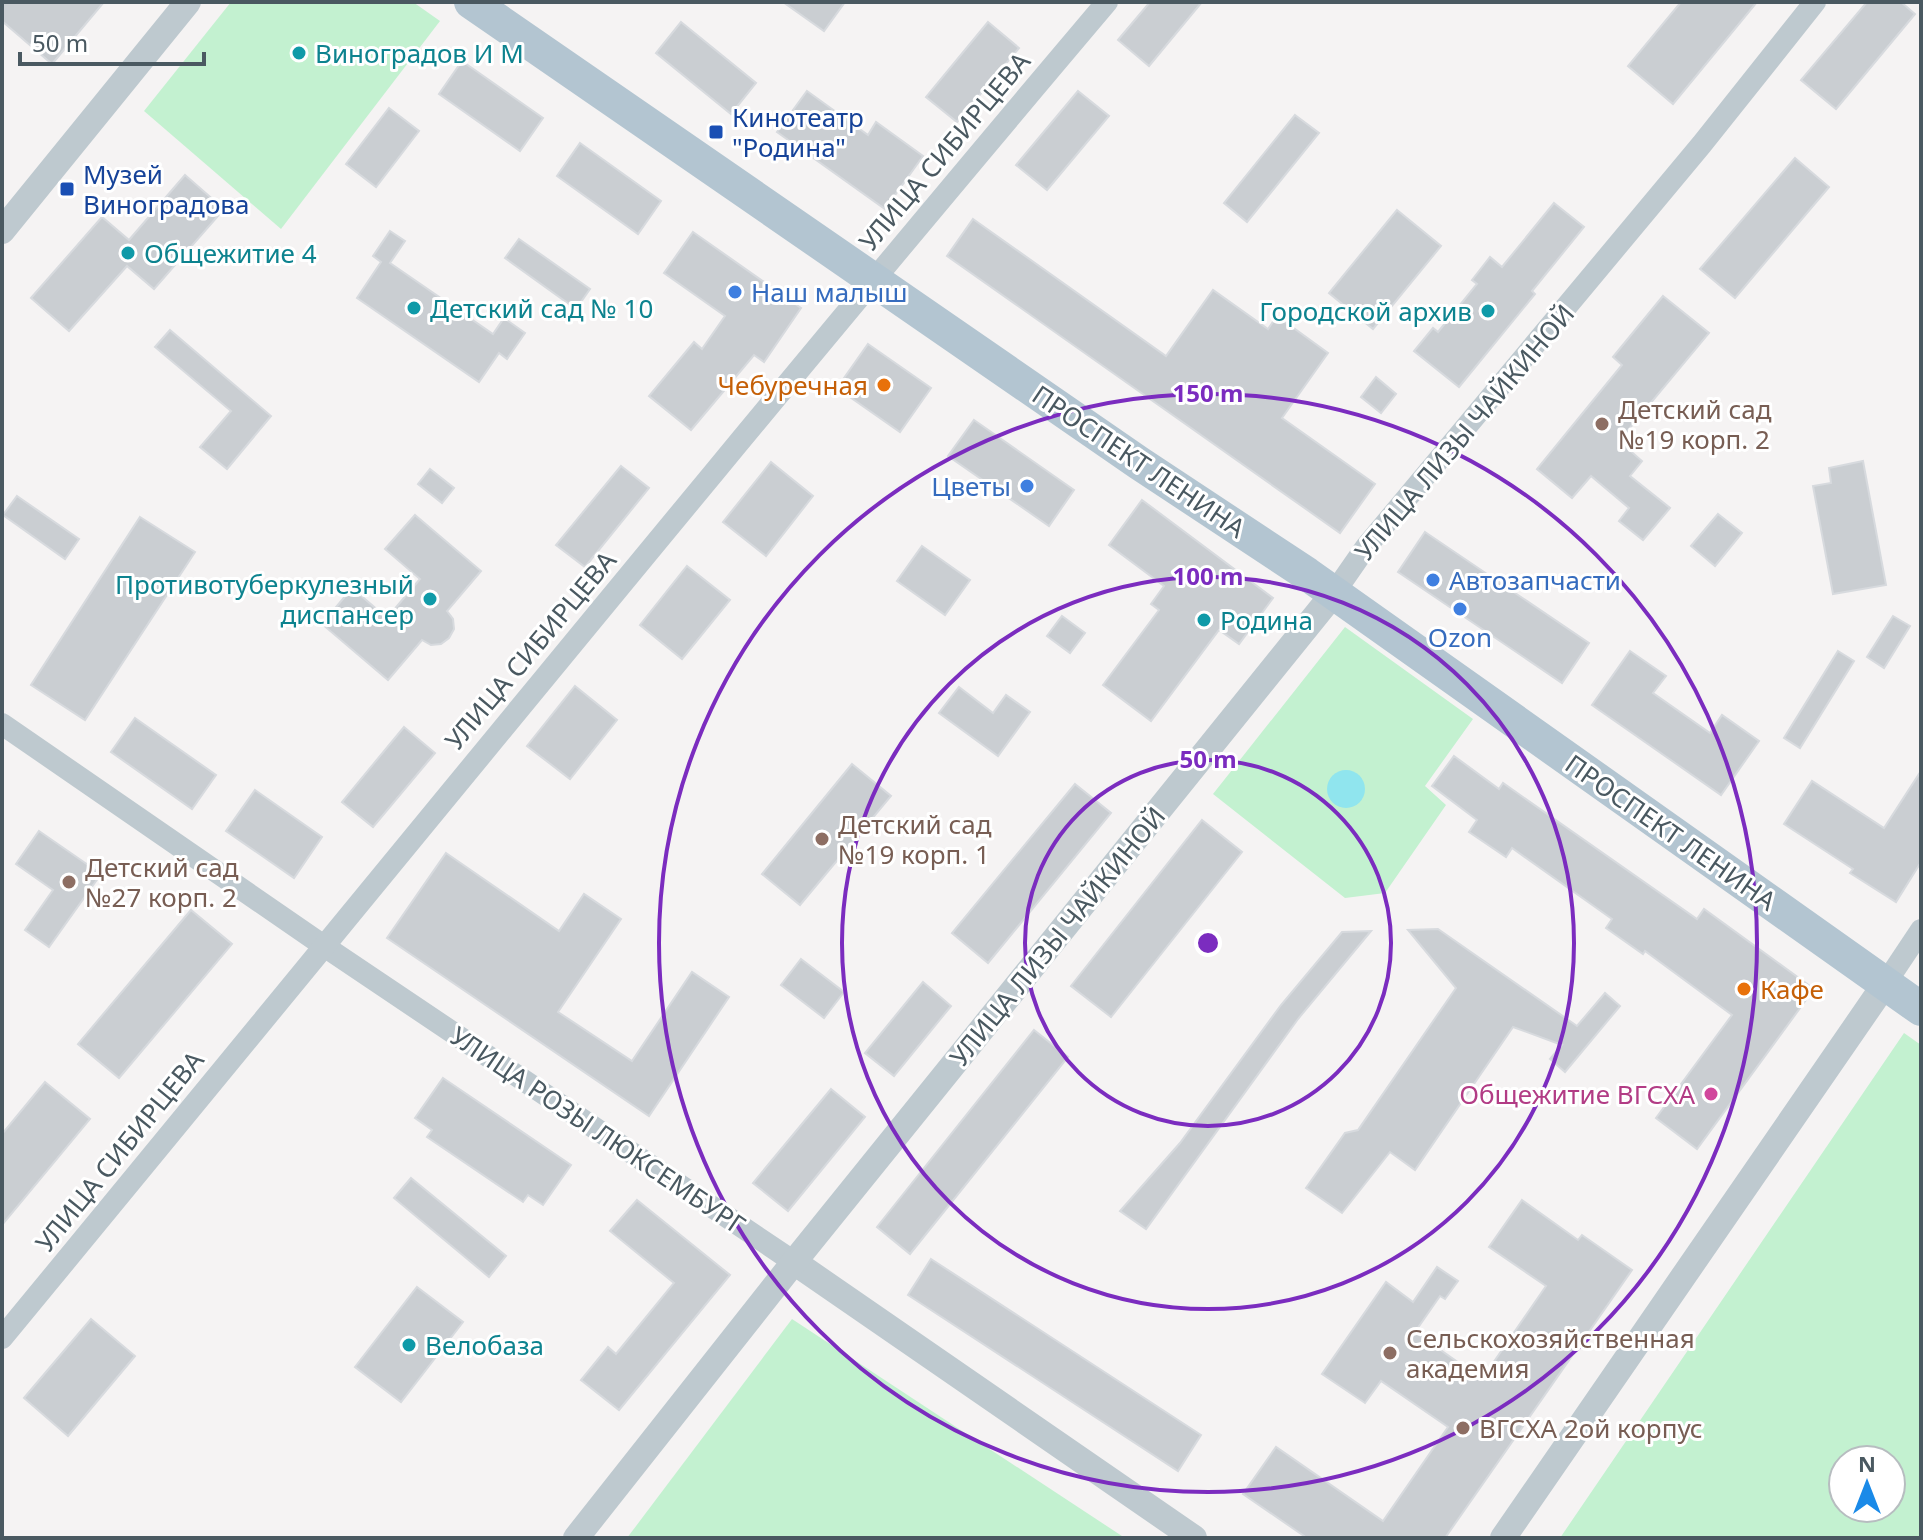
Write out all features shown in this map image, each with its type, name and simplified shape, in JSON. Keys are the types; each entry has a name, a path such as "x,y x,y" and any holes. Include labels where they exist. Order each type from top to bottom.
{"main road":[{"name":"ПРОСПЕКТ ЛЕНИНА","path":"471,2 1139,463 1334,593 1921,1009"}],"street":[{"path":"2,231 188,2"},
{"name":"УЛИЦА СИБИРЦЕВА","path":"2,1338 872,279 1107,2"},
{"name":"УЛИЦА ЛИЗЫ ЧАЙКИНОЙ","path":"576,1538 794,1262 1334,593 1366,547 1682,168 1815,2"},
{"name":"УЛИЦА РОЗЫ ЛЮКСЕМБУРГ","path":"2,724 1194,1538"},
{"path":"1503,1538 1921,930"}],"green space":[{"path":"231,2 413,2 440,21 281,229 144,111"},
{"path":"1345,627 1473,719 1425,786 1446,805 1385,893 1345,898 1213,794"},
{"path":"1904,1033 1921,1045 1921,1538 1560,1538"},
{"path":"792,1319 1125,1538 627,1538"}],"water":[{"path":"1346,770 1359,776 1365,789 1359,802 1346,808 1333,802 1327,789 1333,776"}],"building":[{"path":"2,2 104,2 52,64 2,21"},
{"path":"783,2 845,2 824,31"},
{"path":"1150,2 1202,2 1149,66 1118,40"},
{"path":"1681,2 1757,2 1673,104 1628,66"},
{"path":"1867,2 1901,2 1915,14 1836,109 1801,80"},
{"path":"681,22 756,83 731,114 656,53"},
{"path":"988,22 1019,48 957,122 926,97"},
{"path":"462,61 543,118 520,151 439,94"},
{"path":"807,91 868,135 876,122 923,156 885,209 777,132"},
{"path":"1078,91 1109,116 1047,190 1016,165"},
{"path":"389,108 419,131 376,187 346,164"},
{"path":"1295,115 1319,133 1247,222 1224,203"},
{"path":"580,143 661,201 638,234 557,176"},
{"path":"1795,158 1829,187 1735,298 1700,269"},
{"name":"Общежитие 4","path":"185,175 224,209 154,289 127,266 69,331 31,298 102,217 129,240"},
{"name":"Городской архив","path":"1554,203 1584,227 1532,291 1535,294 1459,387 1414,351 1433,328 1438,332 1477,284 1472,280 1490,257 1502,267"},
{"path":"1397,210 1441,246 1373,329 1329,293"},
{"path":"973,219 1166,356 1213,290 1268,329 1277,316 1328,353 1282,418 1375,484 1340,533 947,256"},
{"name":"Детский сад № 10","path":"390,231 405,241 390,263 493,334 504,318 525,333 507,359 499,353 479,382 357,298 381,262 373,256"},
{"path":"693,232 801,308 764,362 754,355 691,430 649,396 694,342 702,349 725,316 664,273"},
{"path":"519,239 590,289 576,309 505,258"},
{"path":"1663,296 1709,333 1619,441 1642,461 1630,476 1670,508 1643,540 1619,521 1629,508 1591,476 1572,498 1537,469 1622,365 1613,357"},
{"path":"170,330 271,416 227,469 200,447 231,411 155,347"},
{"path":"868,344 931,388 900,432 837,388"},
{"path":"1376,377 1396,394 1381,413 1361,397"},
{"path":"974,420 1074,490 1049,526 948,456"},
{"path":"1863,461 1886,585 1833,594 1813,486 1831,483 1829,468"},
{"path":"771,462 813,496 766,556 723,522"},
{"path":"621,466 649,488 585,567 556,545"},
{"path":"430,469 454,488 442,503 418,484"},
{"path":"17,496 79,539 65,559 3,515"},
{"name":"Родина","path":"1142,500 1273,598 1239,644 1219,630 1151,721 1103,685 1159,610 1151,604 1164,586 1109,545"},
{"path":"1718,514 1742,533 1715,566 1691,546"},
{"name":"Противотуберкулезный диспансер","path":"415,515 481,571 447,611 453,619 454,629 449,638 441,644 431,645 422,640 388,680 322,624 352,588 387,618 420,579 385,549"},
{"path":"140,517 195,552 85,720 31,685"},
{"path":"1425,532 1589,643 1562,683 1398,572"},
{"path":"922,546 970,580 945,615 897,581"},
{"path":"687,566 730,600 682,659 640,625"},
{"path":"1062,616 1085,633 1070,653 1047,636"},
{"path":"1893,616 1910,626 1884,668 1867,657"},
{"path":"1630,651 1666,676 1653,693 1710,733 1722,715 1759,741 1721,795 1592,705"},
{"path":"1838,651 1854,661 1800,748 1784,738"},
{"path":"575,686 617,720 570,779 527,746"},
{"path":"959,687 993,713 1006,695 1030,712 998,756 939,713"},
{"path":"135,718 216,775 192,809 111,752"},
{"path":"404,727 435,753 373,827 342,802"},
{"path":"1454,756 1499,789 1503,783 1697,919 1704,909 1814,989 1697,1149 1656,1118 1732,1015 1645,951 1643,954 1606,928 1612,919 1512,848 1506,857 1469,832 1477,820 1432,786"},
{"path":"852,764 891,796 800,905 762,874"},
{"path":"1921,771 1921,862 1896,902 1850,873 1853,869 1784,824 1812,781 1884,828"},
{"path":"1075,784 1111,813 988,963 952,933"},
{"path":"255,790 322,837 294,878 226,831"},
{"path":"1202,820 1242,852 1111,1017 1071,986"},
{"name":"Детский сад №27 корп. 2","path":"39,831 101,874 49,947 25,930 53,890 16,864"},
{"path":"446,853 559,931 584,894 621,919 558,1012 632,1061 692,972 729,997 649,1116 387,938"},
{"path":"191,910 232,944 119,1078 78,1044"},
{"path":"1438,929 1577,1026 1605,993 1620,1006 1565,1072 1550,1059 1562,1045 1513,1027 1415,1170 1390,1152 1342,1213 1306,1188 1345,1133 1358,1130 1456,988 1408,930"},
{"path":"1371,931 1298,1019 1146,1229 1120,1211 1180,1143 1281,1005 1342,932"},
{"path":"801,959 844,992 824,1018 781,985"},
{"path":"923,982 951,1006 894,1076 865,1053"},
{"path":"1034,1030 1068,1057 910,1254 877,1227"},
{"path":"443,1078 571,1165 543,1205 528,1195 523,1202 427,1137 432,1130 415,1118"},
{"path":"45,1082 90,1119 2,1225 2,1134"},
{"path":"831,1089 865,1117 788,1211 753,1183"},
{"path":"411,1178 506,1256 489,1277 394,1198"},
{"path":"637,1200 730,1275 619,1410 581,1380 608,1347 616,1354 674,1283 610,1231"},
{"name":"Сельскохозяйственная академия","path":"1522,1200 1578,1240 1582,1235 1632,1270 1445,1538 1307,1538 1243,1494 1276,1447 1383,1521 1448,1427 1381,1381 1365,1403 1322,1374 1386,1282 1413,1302 1437,1267 1458,1281 1445,1299 1440,1296 1415,1332 1482,1379 1546,1286 1489,1247"},
{"path":"931,1259 1201,1435 1178,1471 908,1295"},
{"name":"Велобаза","path":"417,1287 463,1322 401,1402 355,1367"},
{"path":"91,1319 135,1356 68,1436 24,1398"}],"place":[{"name":"Виноградов И М","path":"299,53"},
{"name":"Кинотеатр \"Родина\"","path":"716,132"},
{"name":"Музей Виноградова","path":"67,189"},
{"name":"Общежитие 4","path":"128,253"},
{"name":"Наш малыш","path":"735,292"},
{"name":"Детский сад № 10","path":"414,308"},
{"name":"Городской архив","path":"1488,311"},
{"name":"Чебуречная","path":"884,385"},
{"name":"Детский сад №19 корп. 2","path":"1602,424"},
{"name":"Цветы","path":"1027,486"},
{"name":"Автозапчасти","path":"1433,580"},
{"name":"Противотуберкулезный диспансер","path":"430,599"},
{"name":"Ozon","path":"1460,609"},
{"name":"Родина","path":"1204,620"},
{"name":"Детский сад №19 корп. 1","path":"822,839"},
{"name":"Детский сад №27 корп. 2","path":"69,882"},
{"name":"Кафе","path":"1744,989"},
{"name":"Общежитие ВГСХА","path":"1711,1094"},
{"name":"Велобаза","path":"409,1345"},
{"name":"Сельскохозяйственная академия","path":"1390,1353"},
{"name":"ВГСХА 2ой корпус","path":"1463,1428"}]}
